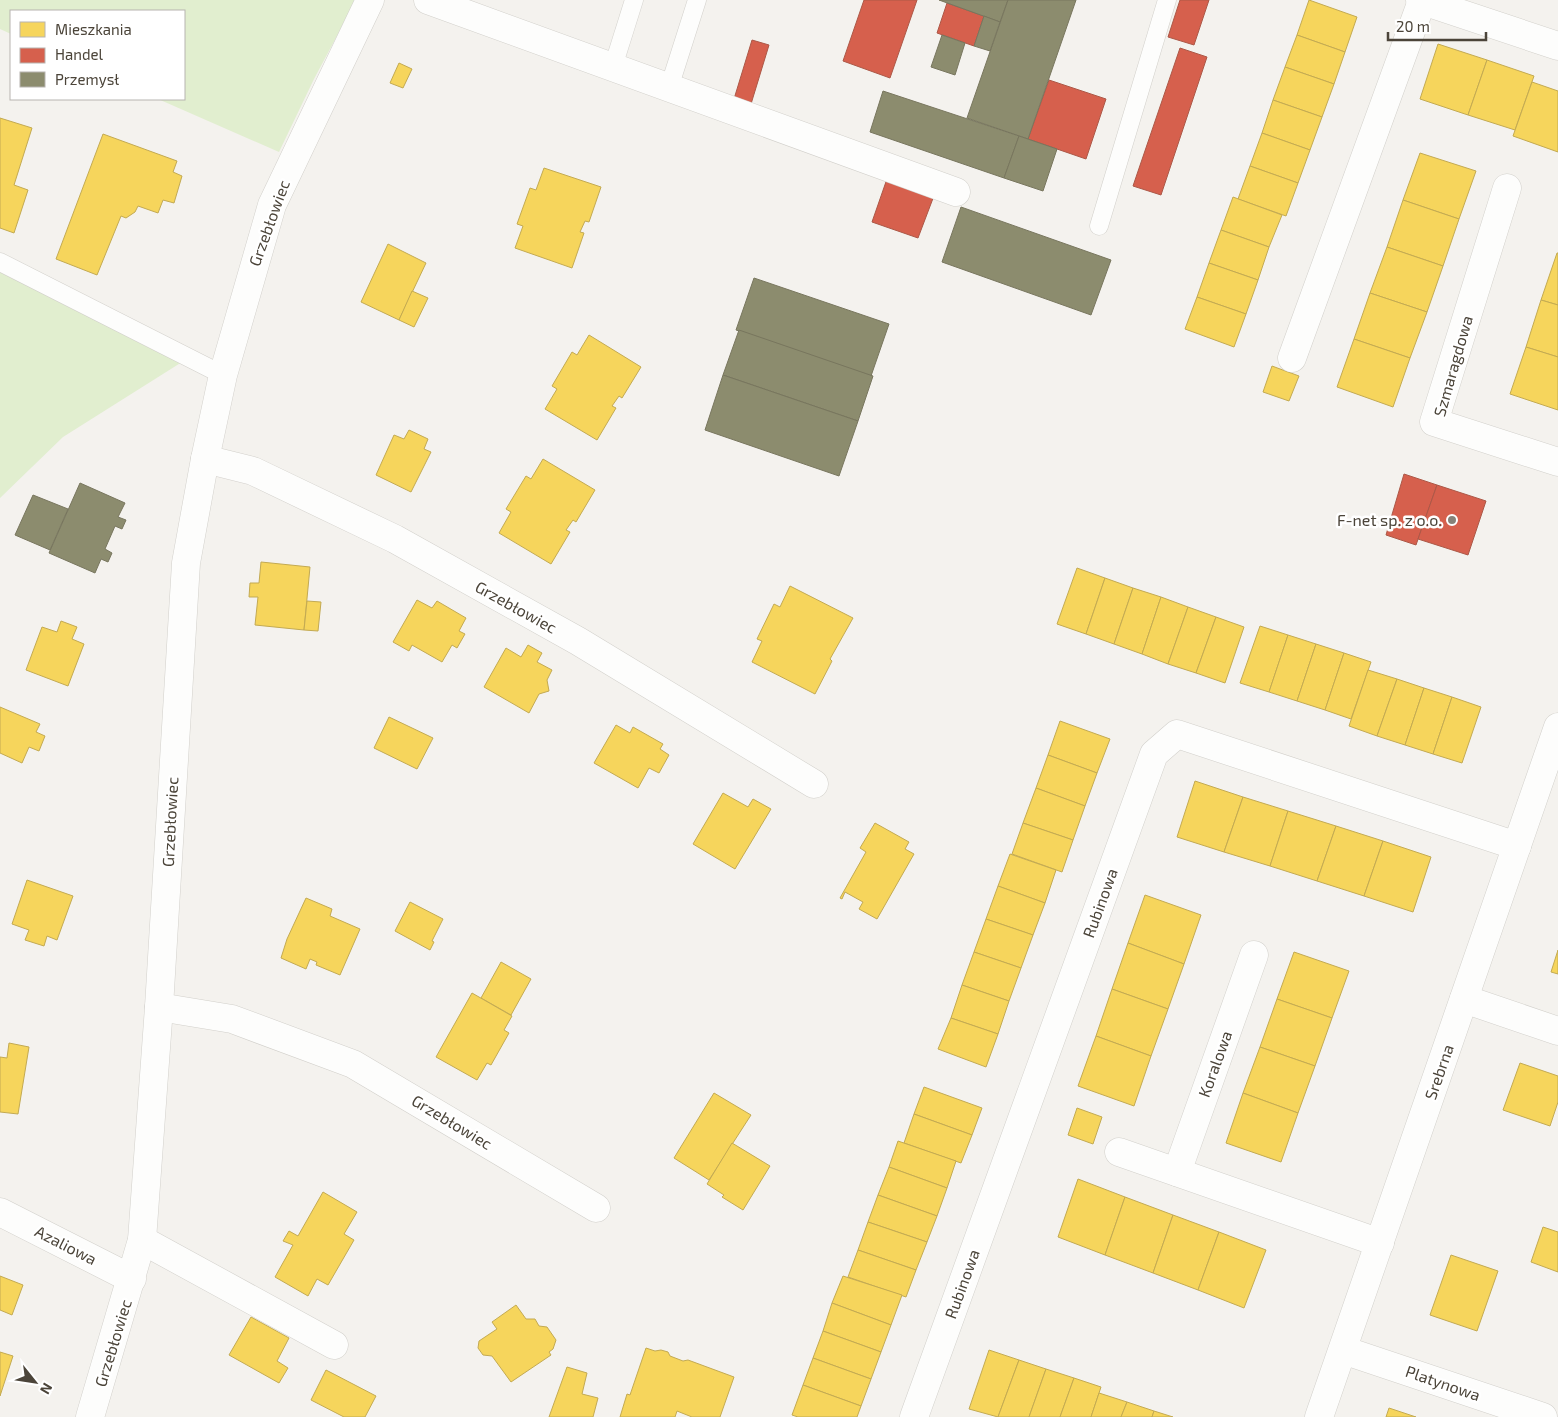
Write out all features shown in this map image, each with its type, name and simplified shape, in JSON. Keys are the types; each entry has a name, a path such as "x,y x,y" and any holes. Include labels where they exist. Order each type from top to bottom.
{"street":[{"name":"Grzebłowiec","path":"90,1417 142,1240 159,1007 186,563 205,459 224,374 272,205 370,0"},
{"path":"428,0 956,192"},
{"path":"1292,358 1421,0 1558,46"},
{"name":"Szmaragdowa","path":"1507,188 1434,422 1558,462"},
{"name":"Grzebłowiec","path":"205,459 253,471 395,540 578,641 814,784"},
{"name":"Srebrna","path":"1319,1417 1558,727"},
{"name":"Rubinowa","path":"914,1417 1154,754 1177,734 1517,846"},
{"name":"Koralowa","path":"1177,1172 1254,955"},
{"path":"1464,998 1558,1031"},
{"name":"Grzebłowiec","path":"159,1007 232,1019 353,1064 596,1208"},
{"path":"1119,1152 1380,1243"},
{"name":"Azaliowa","path":"0,1212 132,1279"},
{"path":"142,1240 334,1345"},
{"name":"Platynowa","path":"1343,1350 1543,1417"}],"lane":[{"path":"613,67 634,0"},
{"path":"669,88 697,0"},
{"path":"1100,226 1167,0"},
{"path":"0,262 224,374"}],"green space":[{"path":"0,0 356,0 314,79 279,152 160,100 185,100 185,10 10,10 10,34 0,29"},
{"path":"0,271 182,362 63,437 0,498"}],"building: Mieszkania":[{"path":"1309,0 1357,17 1345,52 1297,35"},
{"path":"1297,35 1345,52 1334,84 1285,67"},
{"path":"1438,44 1487,60 1468,115 1420,99"},
{"path":"1487,60 1534,76 1515,130 1468,115"},
{"path":"399,63 412,69 403,88 390,83"},
{"path":"1285,67 1334,84 1322,117 1273,100"},
{"path":"1532,82 1558,91 1558,152 1513,136"},
{"path":"1273,100 1322,117 1310,150 1262,133"},
{"path":"0,118 32,128 14,185 28,190 14,233 0,228"},
{"path":"1262,133 1310,150 1298,183 1250,166"},
{"path":"103,134 177,161 173,172 182,176 174,203 163,200 158,213 138,206 135,212 126,218 121,216 97,275 56,259"},
{"path":"1420,153 1476,171 1459,219 1403,200"},
{"path":"1250,166 1298,183 1286,216 1238,199"},
{"path":"544,168 601,187 589,222 585,221 580,232 584,233 572,268 515,248 523,226 517,224 530,188 536,190"},
{"path":"1233,197 1282,215 1269,247 1221,230"},
{"path":"1403,200 1459,219 1443,266 1387,247"},
{"path":"1221,230 1269,247 1258,280 1209,263"},
{"path":"388,244 426,263 399,320 361,302"},
{"path":"1387,247 1443,266 1427,312 1370,293"},
{"path":"1558,253 1558,305 1541,300"},
{"path":"1209,263 1258,280 1246,314 1197,297"},
{"path":"412,291 428,298 414,327 399,320"},
{"path":"1370,293 1427,312 1410,358 1354,339"},
{"path":"1197,297 1246,314 1234,347 1185,329"},
{"path":"1541,300 1558,305 1558,357 1526,347"},
{"path":"589,335 641,367 622,398 619,396 612,406 616,408 597,440 545,409 557,389 552,386 572,352 577,355"},
{"path":"1354,339 1410,358 1393,407 1337,387"},
{"path":"1526,347 1558,357 1558,410 1510,394"},
{"path":"1272,366 1299,376 1289,401 1263,392"},
{"path":"409,430 428,439 424,449 431,452 411,492 376,475 394,435 404,439"},
{"path":"543,459 595,490 576,522 573,520 566,530 570,532 551,564 499,533 511,512 506,509 526,476 531,479"},
{"path":"261,562 310,567 304,630 255,625 258,597 249,597 250,583 259,583"},
{"path":"1077,568 1105,578 1086,634 1057,624"},
{"path":"1105,578 1133,588 1114,644 1086,634"},
{"path":"790,586 853,618 830,659 832,661 815,694 752,662 762,641 757,639 774,604 780,607"},
{"path":"1133,588 1161,597 1142,654 1114,644"},
{"path":"1161,597 1188,607 1168,664 1142,654"},
{"path":"417,600 432,608 437,601 466,618 459,631 465,634 457,648 452,645 442,662 412,645 409,651 393,642"},
{"path":"307,601 321,602 318,631 304,630"},
{"path":"1188,607 1216,617 1196,673 1168,664"},
{"path":"1216,617 1244,627 1225,683 1196,673"},
{"path":"61,621 77,627 72,639 84,644 68,686 26,670 42,627 57,632"},
{"path":"1260,626 1288,635 1269,692 1240,683"},
{"path":"1288,635 1316,644 1297,701 1269,692"},
{"path":"1316,644 1344,653 1325,710 1297,701"},
{"path":"528,645 542,653 537,662 552,670 547,680 549,691 539,694 529,713 484,687 506,648 521,657"},
{"path":"1344,653 1371,662 1351,719 1325,710"},
{"path":"1368,670 1397,679 1377,736 1349,726"},
{"path":"1397,679 1424,688 1405,745 1377,736"},
{"path":"1424,688 1452,697 1433,754 1405,745"},
{"path":"1452,697 1481,707 1462,763 1433,754"},
{"path":"0,707 40,724 36,732 45,736 39,751 29,747 22,763 0,753"},
{"path":"389,717 433,738 417,769 374,748"},
{"path":"1060,721 1110,739 1097,773 1048,755"},
{"path":"616,725 630,733 633,727 663,744 660,749 669,755 659,773 649,768 638,788 594,763"},
{"path":"1048,755 1097,773 1085,806 1036,788"},
{"path":"1195,781 1243,797 1224,852 1177,837"},
{"path":"1036,788 1085,806 1073,840 1023,823"},
{"path":"723,793 748,807 753,799 771,809 735,869 693,844"},
{"path":"1243,797 1288,811 1270,866 1224,852"},
{"path":"1288,811 1336,826 1317,881 1270,866"},
{"path":"875,823 909,842 905,849 914,854 877,919 859,909 863,902 845,892 842,899 840,898 866,852 860,848"},
{"path":"1023,823 1073,840 1062,872 1012,854"},
{"path":"1336,826 1383,841 1364,896 1317,881"},
{"path":"1383,841 1431,857 1413,912 1364,896"},
{"path":"1010,854 1056,870 1045,903 998,886"},
{"path":"27,880 73,896 57,940 47,936 44,946 25,940 29,930 12,924"},
{"path":"998,886 1045,903 1033,935 986,919"},
{"path":"1145,895 1201,915 1184,964 1128,943"},
{"path":"306,898 332,909 330,916 360,929 340,975 316,965 317,962 310,959 306,969 281,958 287,939"},
{"path":"410,902 443,919 432,941 434,942 430,950 395,931"},
{"path":"986,919 1033,935 1021,968 974,952"},
{"path":"1128,943 1184,964 1168,1009 1112,989"},
{"path":"1558,950 1558,974 1551,972"},
{"path":"974,952 1021,968 1009,1001 962,985"},
{"path":"1294,952 1349,971 1332,1018 1277,999"},
{"path":"501,962 531,979 511,1015 481,998"},
{"path":"962,985 1009,1001 998,1034 951,1018"},
{"path":"1112,989 1168,1009 1151,1056 1096,1036"},
{"path":"472,993 512,1016 504,1030 509,1033 491,1065 487,1063 477,1080 436,1057"},
{"path":"1277,999 1332,1018 1315,1066 1260,1047"},
{"path":"951,1018 998,1034 986,1067 938,1049"},
{"path":"1096,1036 1151,1056 1134,1106 1078,1086"},
{"path":"9,1043 29,1047 18,1114 0,1112 0,1057 7,1058"},
{"path":"1260,1047 1315,1066 1298,1113 1243,1093"},
{"path":"1520,1063 1558,1076 1558,1102 1550,1126 1503,1110"},
{"path":"924,1087 982,1108 972,1135 914,1114"},
{"path":"714,1093 751,1115 709,1180 674,1158"},
{"path":"1243,1093 1298,1113 1281,1162 1226,1143"},
{"path":"1077,1108 1102,1117 1093,1144 1068,1135"},
{"path":"914,1114 972,1135 961,1163 904,1143"},
{"path":"898,1141 956,1161 947,1188 889,1167"},
{"path":"732,1143 770,1166 743,1210 722,1197 724,1195 707,1184"},
{"path":"889,1167 947,1188 937,1216 878,1195"},
{"path":"1078,1179 1125,1197 1105,1255 1058,1237"},
{"path":"323,1192 357,1212 344,1234 354,1240 328,1285 317,1279 308,1296 275,1277 293,1245 283,1241 289,1231 298,1236"},
{"path":"878,1195 937,1216 927,1242 868,1222"},
{"path":"1125,1197 1173,1215 1153,1273 1105,1255"},
{"path":"1173,1215 1219,1232 1198,1290 1153,1273"},
{"path":"868,1222 927,1242 916,1270 858,1250"},
{"path":"1543,1227 1558,1232 1558,1272 1531,1262"},
{"path":"1219,1232 1266,1250 1244,1308 1198,1290"},
{"path":"858,1250 916,1270 906,1297 848,1277"},
{"path":"1451,1255 1498,1271 1477,1331 1430,1315"},
{"path":"0,1276 23,1285 12,1315 0,1310"},
{"path":"843,1276 902,1295 891,1325 832,1303"},
{"path":"832,1303 891,1325 881,1352 823,1331"},
{"path":"516,1305 526,1319 535,1319 539,1326 547,1327 556,1340 553,1349 549,1352 551,1355 511,1382 492,1356 483,1355 478,1348 479,1341 497,1329 492,1322"},
{"path":"251,1317 289,1338 277,1361 288,1368 279,1383 229,1355"},
{"path":"823,1331 881,1352 871,1379 813,1358"},
{"path":"646,1348 668,1352 670,1356 683,1361 688,1360 734,1377 720,1417 692,1417 677,1411 675,1417 620,1417 627,1394 630,1395"},
{"path":"989,1350 1019,1360 998,1417 969,1409"},
{"path":"0,1352 13,1356 0,1396"},
{"path":"813,1358 871,1379 861,1406 803,1385"},
{"path":"1019,1360 1046,1369 1029,1417 998,1417"},
{"path":"567,1367 587,1373 582,1394 598,1398 593,1417 549,1417"},
{"path":"1046,1369 1074,1378 1060,1417 1029,1417"},
{"path":"326,1370 376,1396 365,1417 344,1417 311,1400"},
{"path":"1074,1378 1101,1387 1091,1417 1060,1417"},
{"path":"803,1385 861,1406 857,1417 798,1417 792,1415"},
{"path":"1099,1393 1127,1402 1121,1417 1091,1417"},
{"path":"1127,1402 1154,1411 1152,1417 1121,1417"},
{"path":"1389,1408 1416,1417 1386,1417"},
{"path":"1154,1411 1173,1417 1152,1417"}],"building: Handel":[{"path":"864,0 917,0 890,78 843,61"},
{"path":"1180,0 1209,0 1194,45 1168,37"},
{"path":"947,3 984,16 974,46 937,33"},
{"path":"752,40 769,45 751,104 734,99"},
{"path":"1180,48 1207,57 1161,195 1133,186"},
{"path":"1049,80 1106,99 1086,159 1028,139"},
{"path":"888,176 935,193 918,238 872,222"},
{"path":"1404,474 1437,485 1416,545 1386,535"},
{"name":"F-net sp. z o.o.","path":"1437,485 1486,501 1468,555 1418,539"}],"building: Przemysł":[{"path":"939,0 1008,0 1000,22"},
{"path":"1008,0 1076,0 1028,139 967,118"},
{"path":"984,16 1000,22 990,51 974,46"},
{"path":"942,35 965,43 955,75 931,67"},
{"path":"883,91 1019,136 1004,178 870,132"},
{"path":"1019,136 1057,149 1043,191 1004,178"},
{"path":"961,207 1111,260 1091,315 942,262"},
{"path":"754,278 889,324 871,376 736,330"},
{"path":"739,330 873,376 858,421 723,375"},
{"path":"723,375 858,421 839,476 705,430"},
{"path":"80,483 125,503 118,517 126,520 122,529 115,526 105,549 112,553 108,562 101,559 95,573 49,553"},
{"path":"33,495 68,509 50,550 15,535"}],"place":[{"name":"F-net sp. z o.o.","path":"1452,520"}]}
